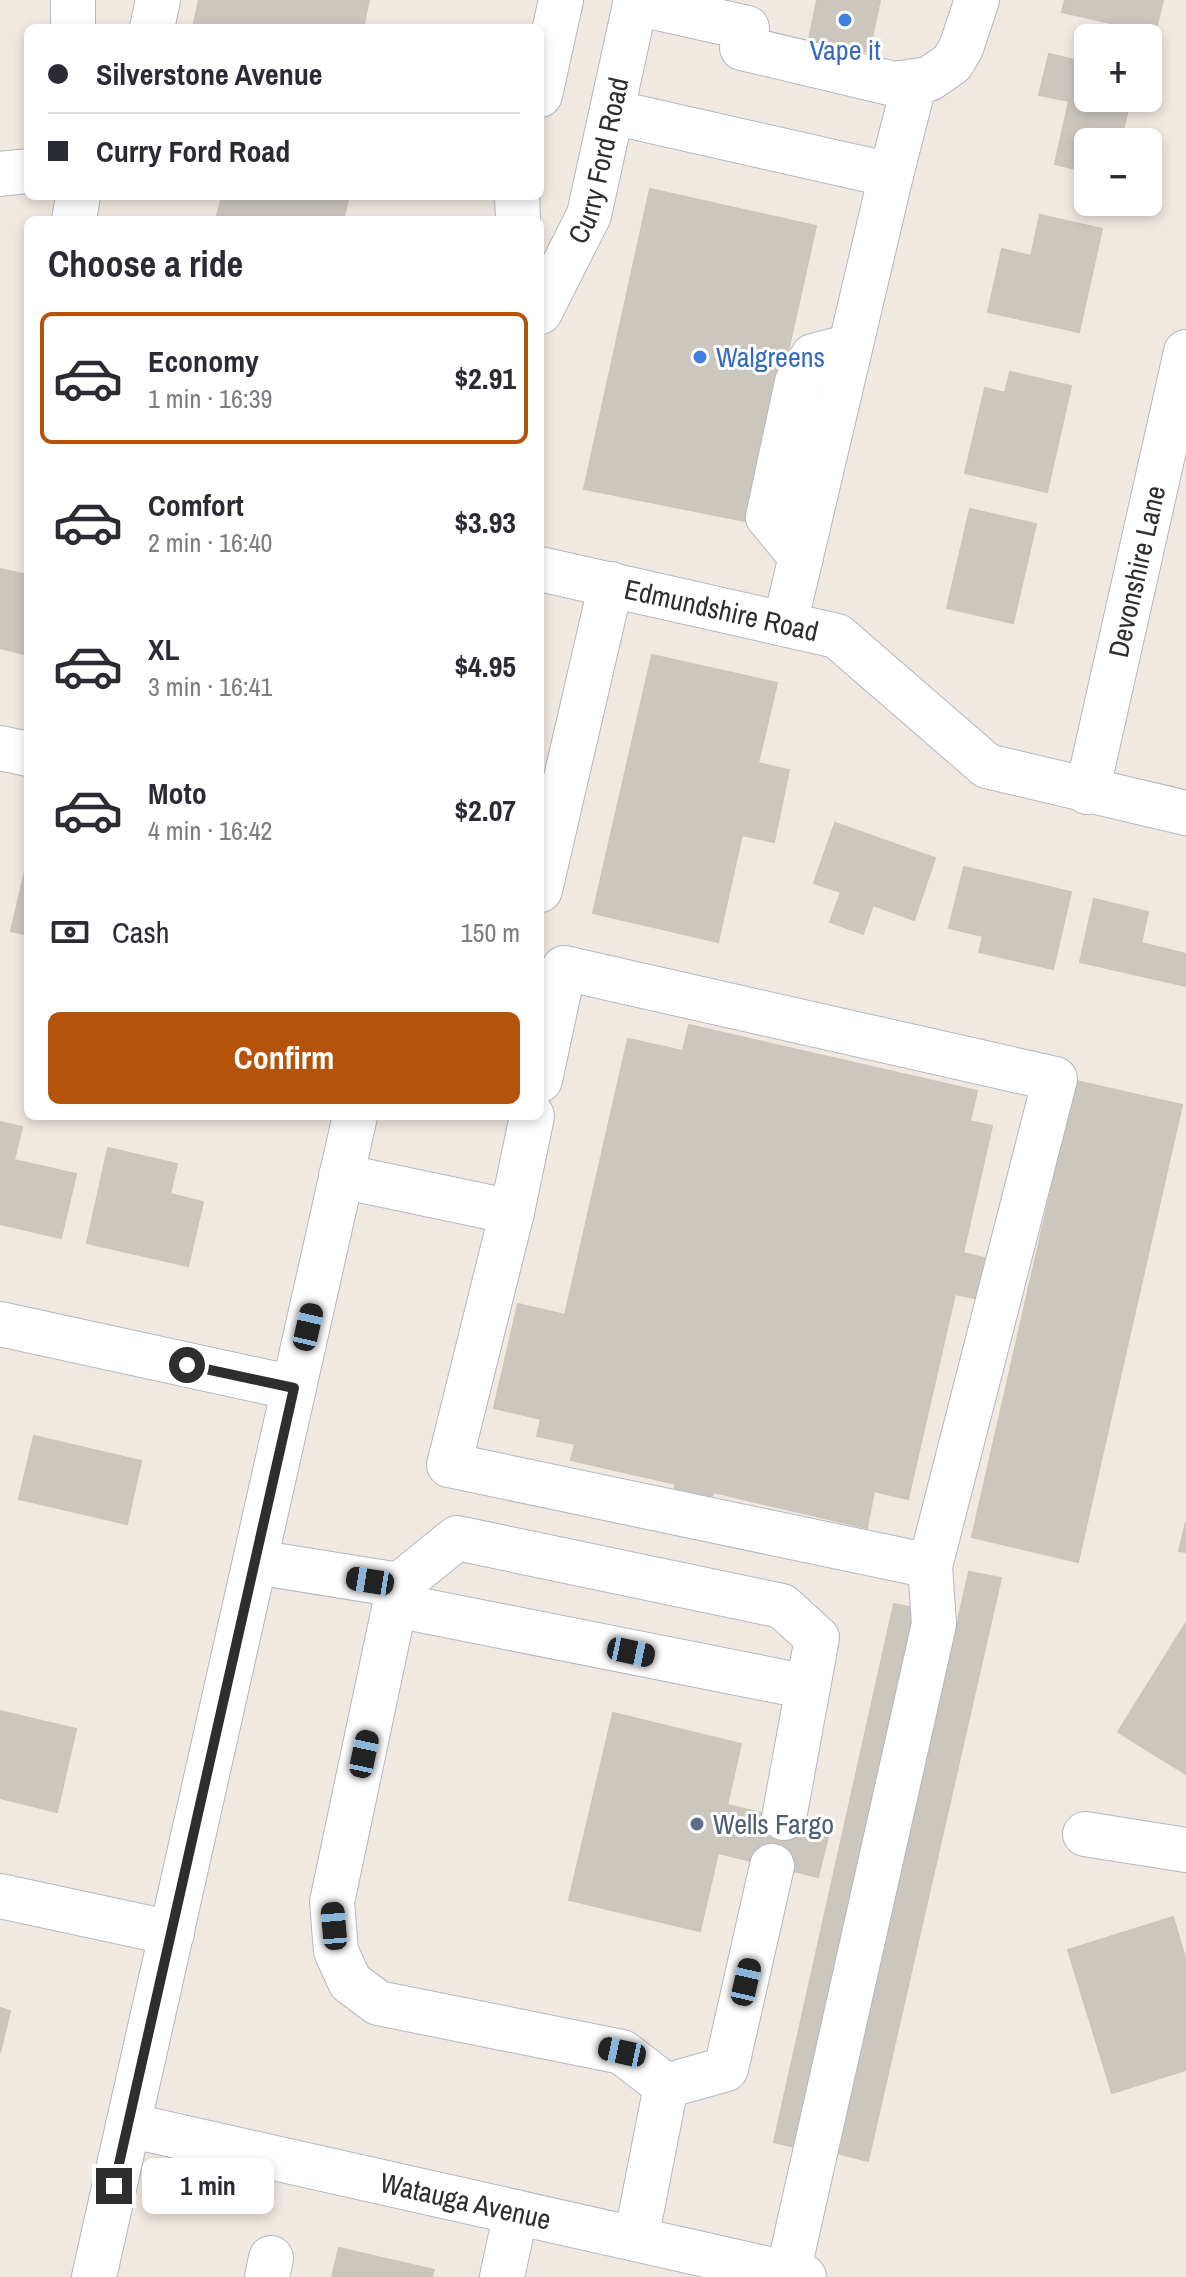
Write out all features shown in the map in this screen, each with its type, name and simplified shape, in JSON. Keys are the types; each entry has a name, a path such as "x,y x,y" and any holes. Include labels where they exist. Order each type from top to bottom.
{"street":[{"path":"73,0 73,24"},
{"path":"153,24 158,0"},
{"path":"544,77 561,0"},
{"path":"636,1 689,7 752,7 742,48 894,84 929,79 952,63 961,48 977,0"},
{"name":"Curry Ford Road","path":"544,304 589,215 636,1"},
{"path":"785,624 915,81"},
{"path":"612,112 891,175"},
{"name":"Devonshire Lane","path":"1087,792 1186,352"},
{"name":"Edmundshire Road","path":"544,570 837,636 987,766 1186,813"},
{"path":"544,873 611,584"},
{"path":"0,748 24,753"},
{"path":"544,1061 564,968 1055,1079 930,1566 934,1624 799,2276"},
{"path":"94,2277 354,1120"},
{"path":"531,1120 512,1212 449,1465 930,1566"},
{"path":"341,1176 512,1212"},
{"path":"0,1324 294,1388"},
{"path":"666,2086 622,2052 378,2003 350,1982 336,1951 332,1902 397,1595 457,1538 782,1606 817,1638 784,1818"},
{"path":"255,1562 808,1687"},
{"path":"1085,1834 1186,1850"},
{"path":"666,2086 726,2069 772,1866"},
{"path":"0,1896 172,1933"},
{"path":"636,2239 666,2086"},
{"name":"Watauga Avenue","path":"128,2125 799,2276"},
{"path":"502,2277 516,2212"}],"building":[{"path":"199,0 369,0 364,24 194,24"},
{"name":"Vape it","path":"817,0 880,0 869,52 809,40"},
{"path":"1065,0 1163,0 1157,24 1115,24 1062,12"},
{"path":"1049,54 1074,60 1074,112 1128,112 1124,128 1074,128 1074,169 1055,164 1069,101 1039,95"},
{"name":"Walgreens","path":"650,189 816,226 750,522 584,489"},
{"path":"221,200 348,200 344,216 217,216"},
{"path":"1040,215 1102,229 1079,332 988,312 1002,249 1031,256"},
{"path":"1010,372 1071,386 1047,492 965,473 985,388 1005,393"},
{"path":"970,509 1036,524 1013,623 947,608"},
{"path":"0,569 24,574 24,654 0,648"},
{"path":"652,655 777,683 758,763 789,770 774,842 742,835 718,942 593,913"},
{"path":"835,823 935,858 914,920 873,905 863,934 830,922 841,892 814,883"},
{"path":"964,867 1071,892 1053,969 979,952 983,936 949,928"},
{"path":"24,876 24,934 11,931"},
{"path":"1094,899 1148,912 1141,943 1186,954 1186,986 1080,962"},
{"path":"689,1025 977,1091 970,1121 992,1126 963,1253 988,1259 979,1299 955,1294 908,1499 874,1491 867,1528 713,1492 707,1516 670,1508 676,1484 571,1460 575,1444 537,1436 541,1419 494,1408 518,1304 565,1315 628,1039 683,1051"},
{"path":"1076,1081 1182,1105 1078,1562 972,1537"},
{"path":"0,1122 22,1127 14,1160 76,1174 61,1238 0,1224"},
{"path":"108,1148 177,1164 170,1194 203,1202 188,1266 87,1243"},
{"path":"34,1436 141,1461 127,1524 19,1499"},
{"path":"1186,1522 1186,1552 1179,1551"},
{"path":"969,1572 1001,1578 868,2161 837,2153"},
{"path":"894,1604 914,1608 795,2147 774,2142"},
{"path":"1186,1623 1186,1774 1118,1732"},
{"path":"0,1711 76,1729 57,1812 0,1798"},
{"name":"Wells Fargo","path":"613,1713 741,1744 727,1805 830,1829 818,1877 718,1853 700,1931 569,1900"},
{"path":"1173,1917 1186,1961 1186,2070 1112,2093 1068,1950"},
{"path":"0,2008 10,2011 0,2053"},
{"path":"339,2248 434,2270 432,2277 332,2277"}],"place":[{"name":"Vape it","path":"845,20"},
{"name":"Walgreens","path":"700,357"},
{"name":"Wells Fargo","path":"697,1824"}],"route":[{"path":"114,2186 294,1388 187,1365"}]}
